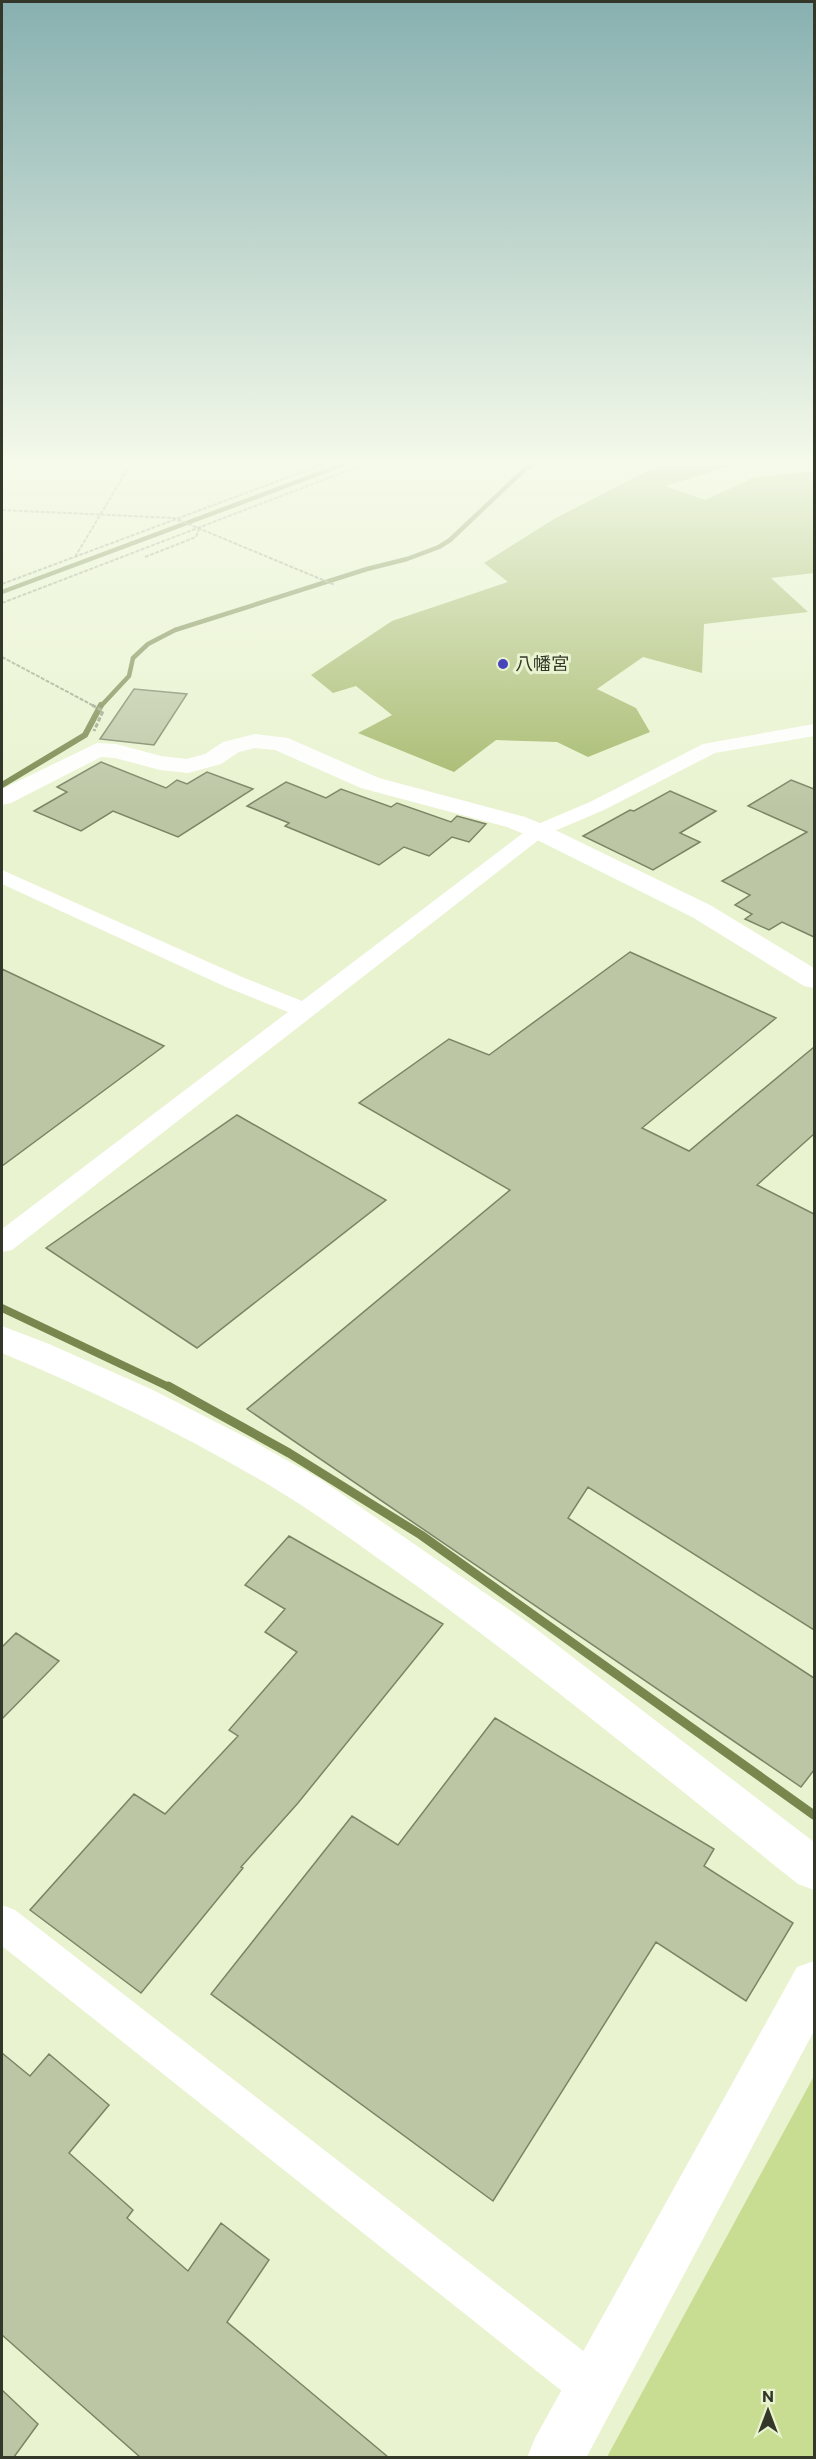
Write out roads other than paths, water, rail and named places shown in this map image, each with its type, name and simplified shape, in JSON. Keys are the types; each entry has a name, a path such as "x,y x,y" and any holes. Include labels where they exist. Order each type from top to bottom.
{"street":[{"path":"2,1243 538,831 597,806 710,748 814,730"},
{"path":"2,798 97,750 116,751 160,763 188,766 213,759 231,747 255,741 280,743 370,783 538,831 701,911 814,980"},
{"path":"2,876 234,982 304,1010"},
{"path":"2,1339 72,1367 183,1421 272,1469 373,1534 481,1610 814,1869"},
{"path":"2,1923 593,2387"},
{"path":"555,2457 814,1984"}],"waterway":[{"path":"2,592 35,580"},
{"path":"101,706 129,676 133,658 148,644 175,630 333,580"},
{"path":"2,785 85,735 101,705"},
{"path":"2,1308 171,1388"},
{"path":"168,1386 289,1453 421,1535 814,1815"}],"place":[{"name":"八幡宮","path":"503,664"}]}
